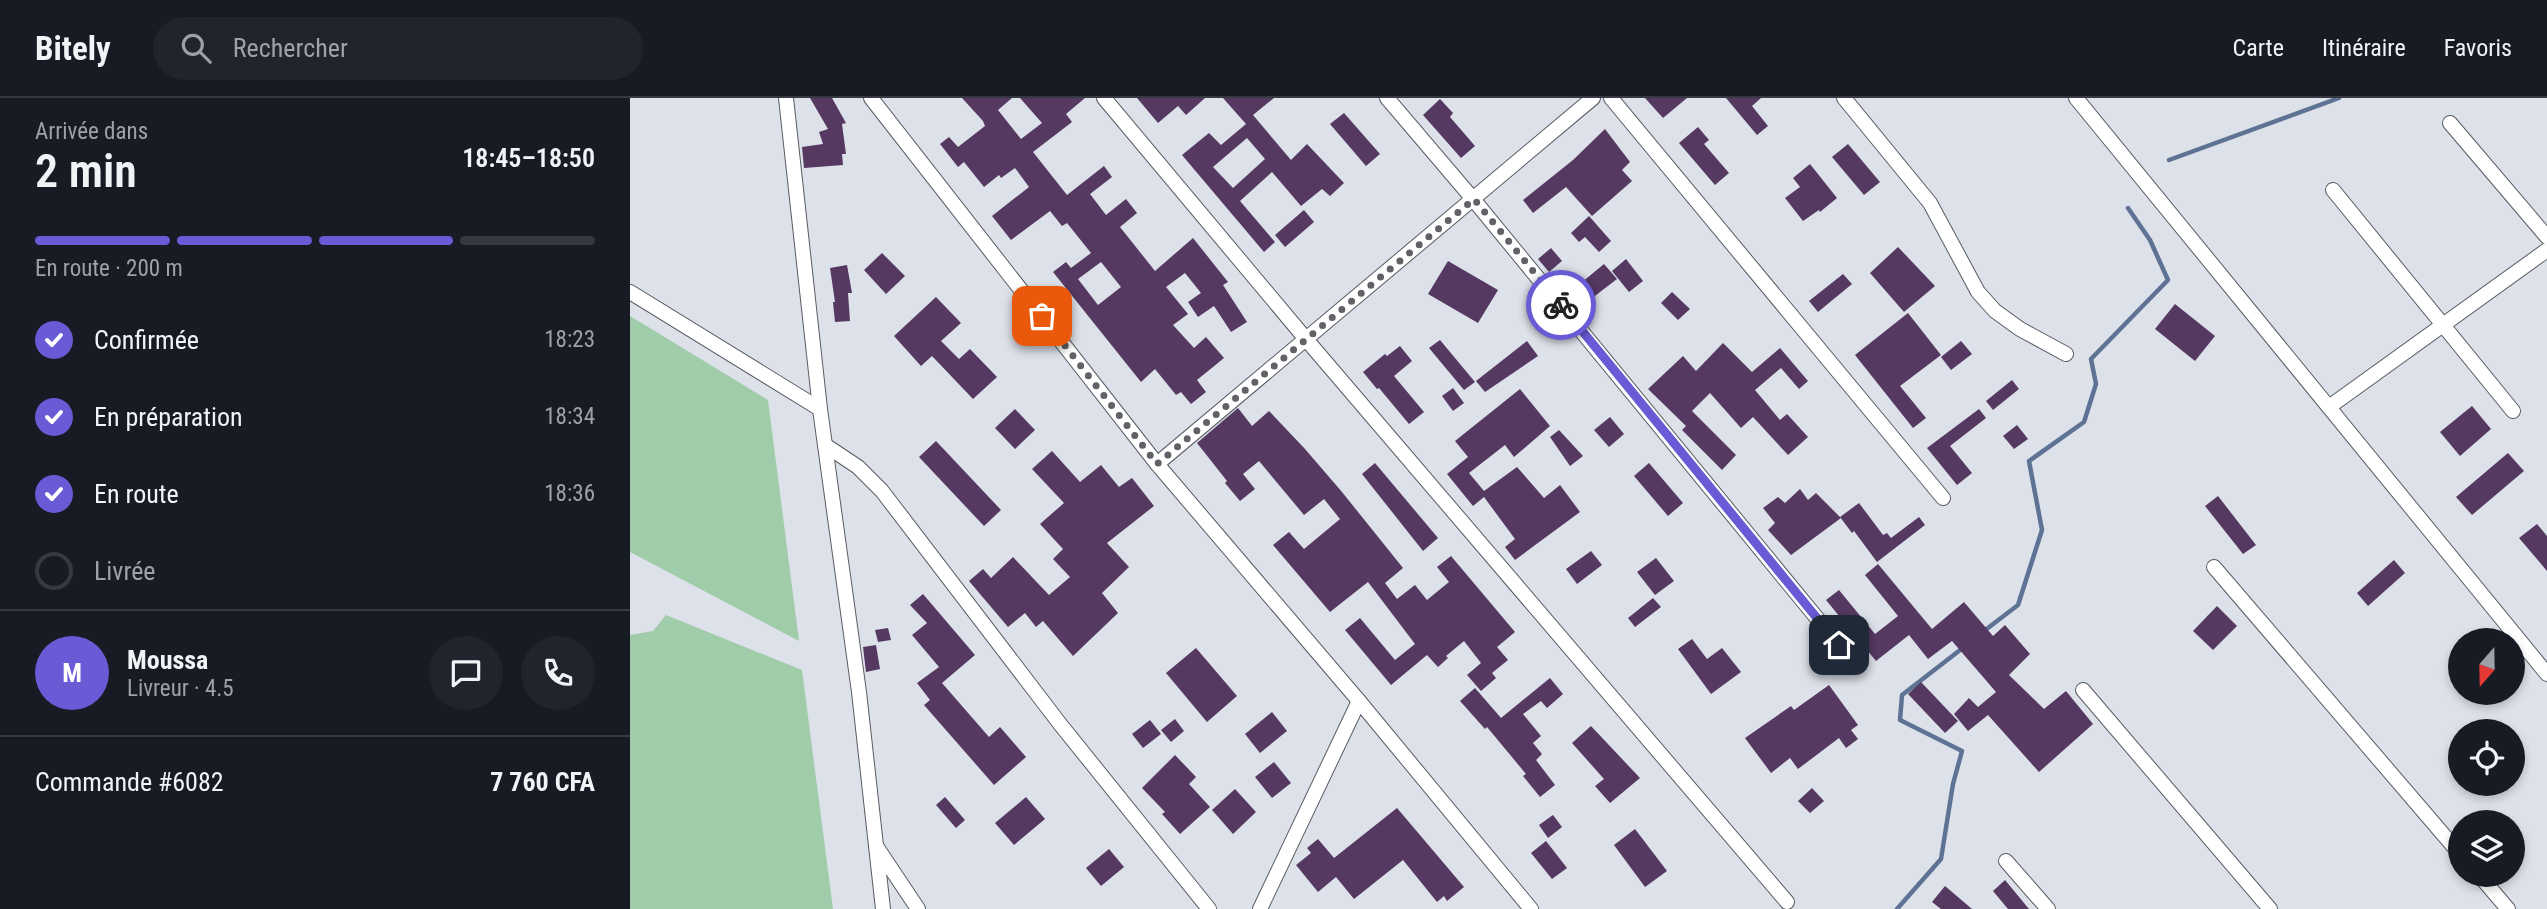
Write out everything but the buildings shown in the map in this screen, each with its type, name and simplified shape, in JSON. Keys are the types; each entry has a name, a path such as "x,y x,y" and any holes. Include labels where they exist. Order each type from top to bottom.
{"street":[{"path":"786,98 820,409 859,692 883,909"},
{"path":"871,98 1157,464 1359,701 1531,909"},
{"path":"1104,98 1305,338 1787,902"},
{"path":"1387,98 1474,199 1839,645"},
{"path":"1157,464 1593,98"},
{"path":"1611,98 1943,498"},
{"path":"1844,98 1930,203 1978,292 1995,311 2020,329 2066,354"},
{"path":"2076,98 2547,674"},
{"path":"2449,123 2547,237"},
{"path":"2333,191 2513,411"},
{"path":"2329,407 2547,250"},
{"path":"630,292 820,409"},
{"path":"825,444 858,467 882,491 1060,724 1209,909"},
{"path":"2214,567 2448,840"},
{"path":"2083,690 2270,909"},
{"path":"1260,909 1359,701"},
{"path":"874,842 918,909"},
{"path":"2006,860 2048,909"},
{"path":"2489,887 2508,909"}],"green space":[{"path":"630,316 768,400 799,641 630,552"},
{"path":"666,615 802,670 833,909 630,909 630,635 653,631"}],"waterway":[{"path":"2169,160 2339,98"},
{"path":"1984,631 2018,605 2042,530 2029,461 2084,422 2096,384 2091,359 2168,280 2150,240 2128,208"},
{"path":"1897,909 1941,859 1953,784 1962,751 1900,720 1902,695 1964,647"}],"way so far":[{"path":"1042,316 1157,464 1474,199 1561,305"}],"route":[{"path":"1561,305 1839,645"}]}
